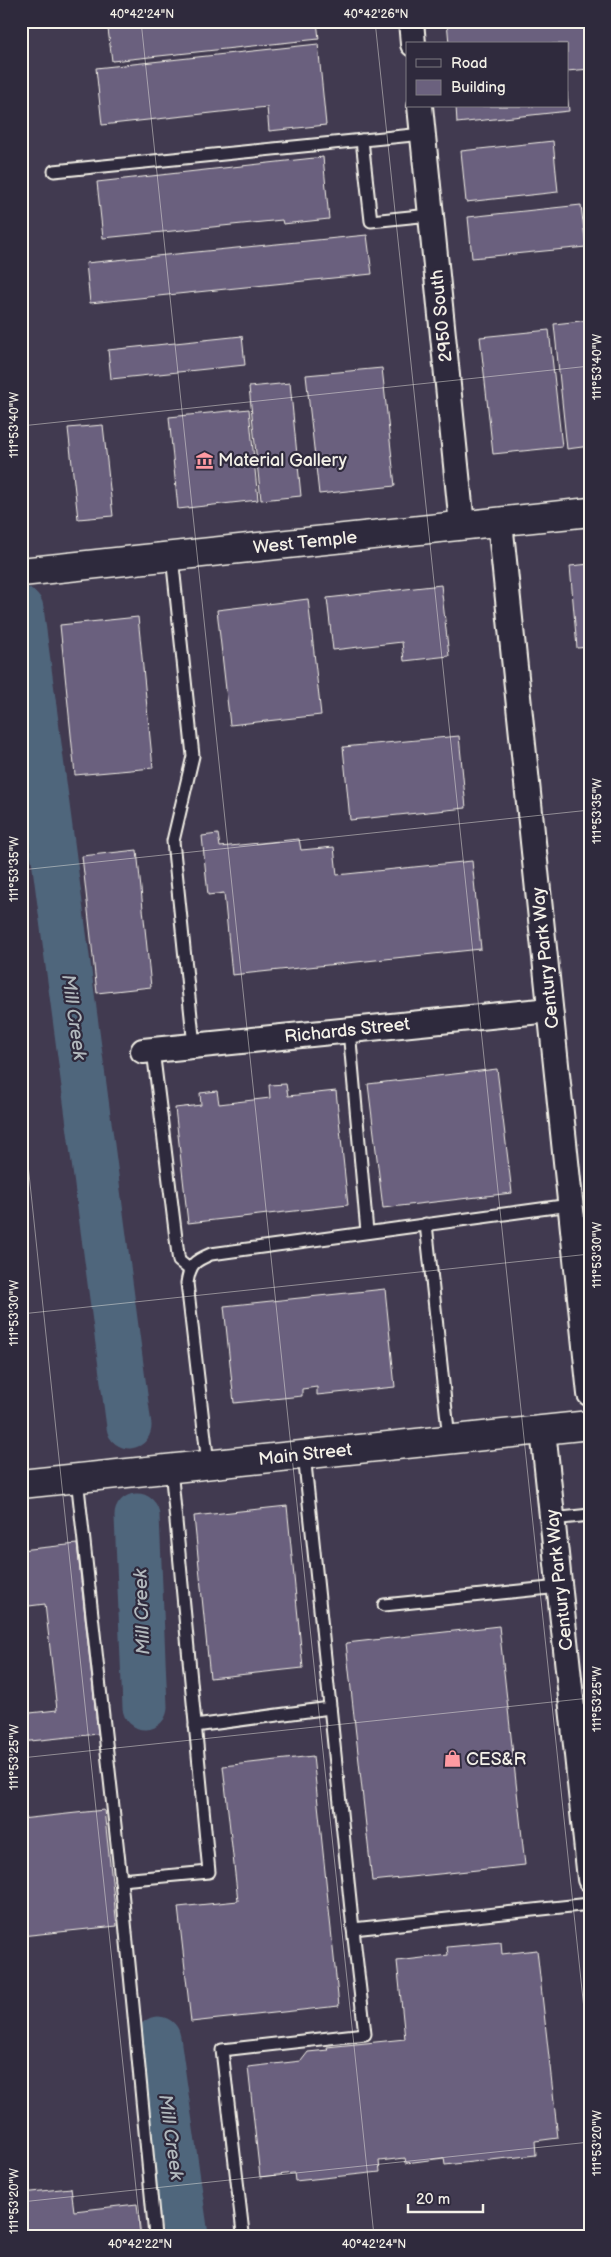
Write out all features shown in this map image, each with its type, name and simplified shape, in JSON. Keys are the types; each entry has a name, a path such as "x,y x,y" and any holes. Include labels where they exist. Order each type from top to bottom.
{"street":[{"path":"411,21 413,42"},
{"name":"2950 South","path":"420,108 462,525"},
{"name":"West Temple","path":"21,572 590,512"},
{"name":"Century Park Way","path":"500,522 590,1394"},
{"name":"Richards Street","path":"148,1050 550,1010"},
{"name":"Main Street","path":"21,1484 590,1425"},
{"name":"Century Park Way","path":"543,1430 590,1879"}],"lane":[{"path":"54,171 423,134"},
{"path":"362,140 371,221 430,215"},
{"path":"172,556 193,756 173,841 194,1046"},
{"path":"349,1030 367,1232"},
{"path":"148,1050 179,1261 189,1269"},
{"path":"208,1464 187,1283 189,1269 197,1259 211,1254 570,1205"},
{"path":"426,1224 450,1439"},
{"path":"243,2233 222,2050 365,2034 304,1454"},
{"path":"121,1880 209,1872 171,1468"},
{"path":"78,1478 121,1880 155,2236"},
{"path":"552,1519 590,1515"},
{"path":"384,1605 560,1587"},
{"path":"195,1726 330,1708"},
{"path":"354,1929 590,1904"}],"building":[{"path":"107,21 317,21 319,39 112,61"},
{"path":"447,21 590,21 590,69 568,71 568,42 449,42"},
{"path":"318,44 326,125 269,131 267,107 102,125 96,68"},
{"path":"568,102 569,111 457,123 456,108 568,108"},
{"path":"553,141 558,192 466,202 461,151"},
{"path":"323,157 329,219 283,224 282,220 103,238 97,182"},
{"path":"581,205 586,247 472,258 468,217"},
{"path":"367,235 372,274 90,303 86,263"},
{"path":"590,320 590,446 567,449 554,324"},
{"path":"549,330 562,447 493,454 480,337"},
{"path":"242,336 245,365 111,379 108,350"},
{"path":"382,368 395,486 319,494 306,375"},
{"path":"290,383 301,496 261,500 249,387"},
{"path":"249,409 258,500 178,509 169,417"},
{"path":"103,425 113,516 78,519 68,428"},
{"path":"590,564 590,647 577,648 570,566"},
{"path":"441,585 449,656 404,661 402,642 333,650 327,598"},
{"path":"308,599 321,715 230,725 217,610"},
{"path":"138,617 153,768 75,775 60,625"},
{"path":"459,736 466,808 350,820 343,747"},
{"path":"218,834 220,847 299,839 301,850 334,847 337,875 472,861 481,949 232,975 224,893 208,895 202,836"},
{"path":"137,850 151,987 97,993 82,856"},
{"path":"497,1069 512,1193 383,1208 368,1084"},
{"path":"286,1084 288,1096 336,1091 348,1205 188,1223 175,1108 201,1105 200,1093 217,1091 219,1104 270,1098 269,1085"},
{"path":"385,1289 395,1387 317,1395 317,1387 302,1389 302,1396 234,1403 224,1306"},
{"path":"287,1506 303,1668 210,1678 194,1516"},
{"path":"77,1544 98,1734 21,1742 21,1714 57,1710 45,1604 21,1607 21,1550"},
{"path":"499,1626 525,1865 372,1881 346,1643"},
{"path":"313,1756 339,2006 191,2022 178,1907 238,1901 223,1766"},
{"path":"104,1810 117,1926 21,1936 21,1819"},
{"path":"501,1942 502,1954 537,1950 558,2138 535,2141 536,2155 445,2165 444,2158 406,2163 405,2158 379,2161 380,2172 295,2181 294,2173 260,2177 248,2067 301,2061 308,2052 328,2050 327,2047 405,2039 397,1961 448,1955 447,1947"},
{"path":"71,2188 74,2211 137,2204 141,2236 21,2236 21,2193"}],"waterway":[{"name":"Mill Creek","path":"21,609 129,1426"},
{"name":"Mill Creek","path":"137,1516 145,1707"},
{"name":"Mill Creek","path":"158,2039 186,2236"}],"place":[{"name":"Material Gallery","path":"204,460"},
{"name":"CES&R","path":"452,1759"}]}
